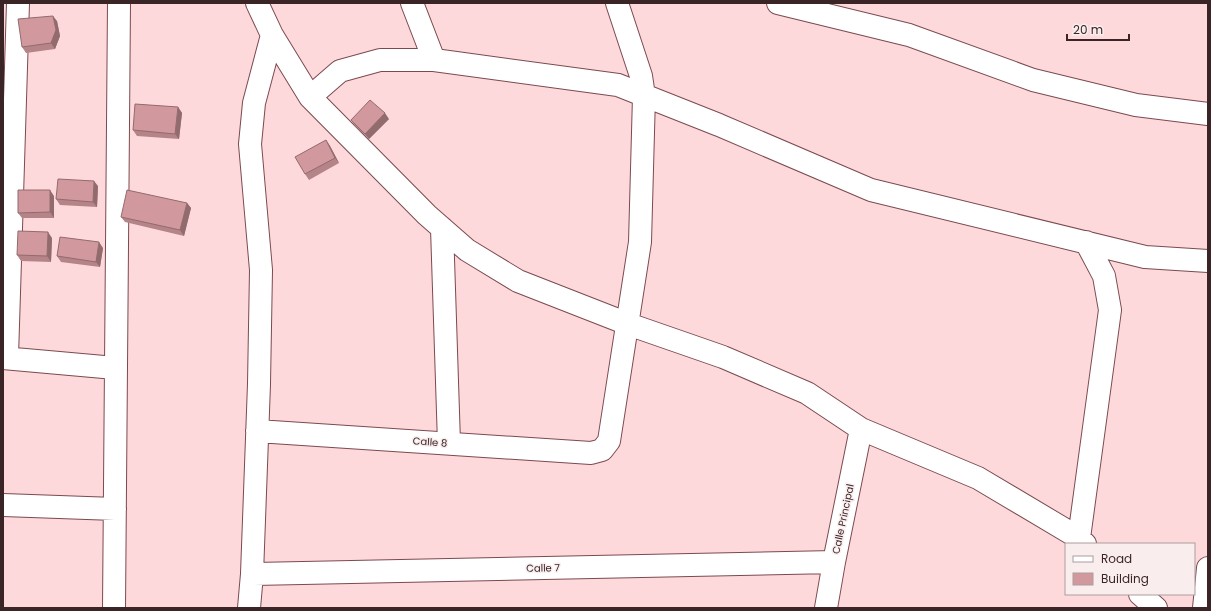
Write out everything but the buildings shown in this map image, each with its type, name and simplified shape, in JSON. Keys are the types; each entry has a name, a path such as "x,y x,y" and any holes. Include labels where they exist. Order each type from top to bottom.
{"street":[{"path":"18,3 5,358 115,368"},
{"path":"114,608 119,3"},
{"path":"257,3 272,35 310,97 442,228 467,250 518,281 628,324 723,357 807,394 861,430 978,478 1082,541 1110,310 1104,276 1086,242"},
{"path":"412,3 434,60"},
{"path":"617,3 641,76 644,96 640,242 628,324"},
{"path":"778,3 909,35 1033,80 1136,105 1208,114"},
{"path":"248,608 252,574 261,270 250,144 254,104 272,35"},
{"path":"310,97 340,71 380,60 434,60 618,85 718,125 871,190 1145,257 1208,261"},
{"path":"442,228 449,443"},
{"name":"Calle 8","path":"257,431 591,453 602,450 609,441 628,324"},
{"name":"Calle Principal","path":"826,608 861,430"},
{"path":"3,505 115,509"},
{"name":"Calle 7","path":"252,574 834,562"},
{"path":"1204,608 1208,568"},
{"path":"1141,595 1156,608"}]}
